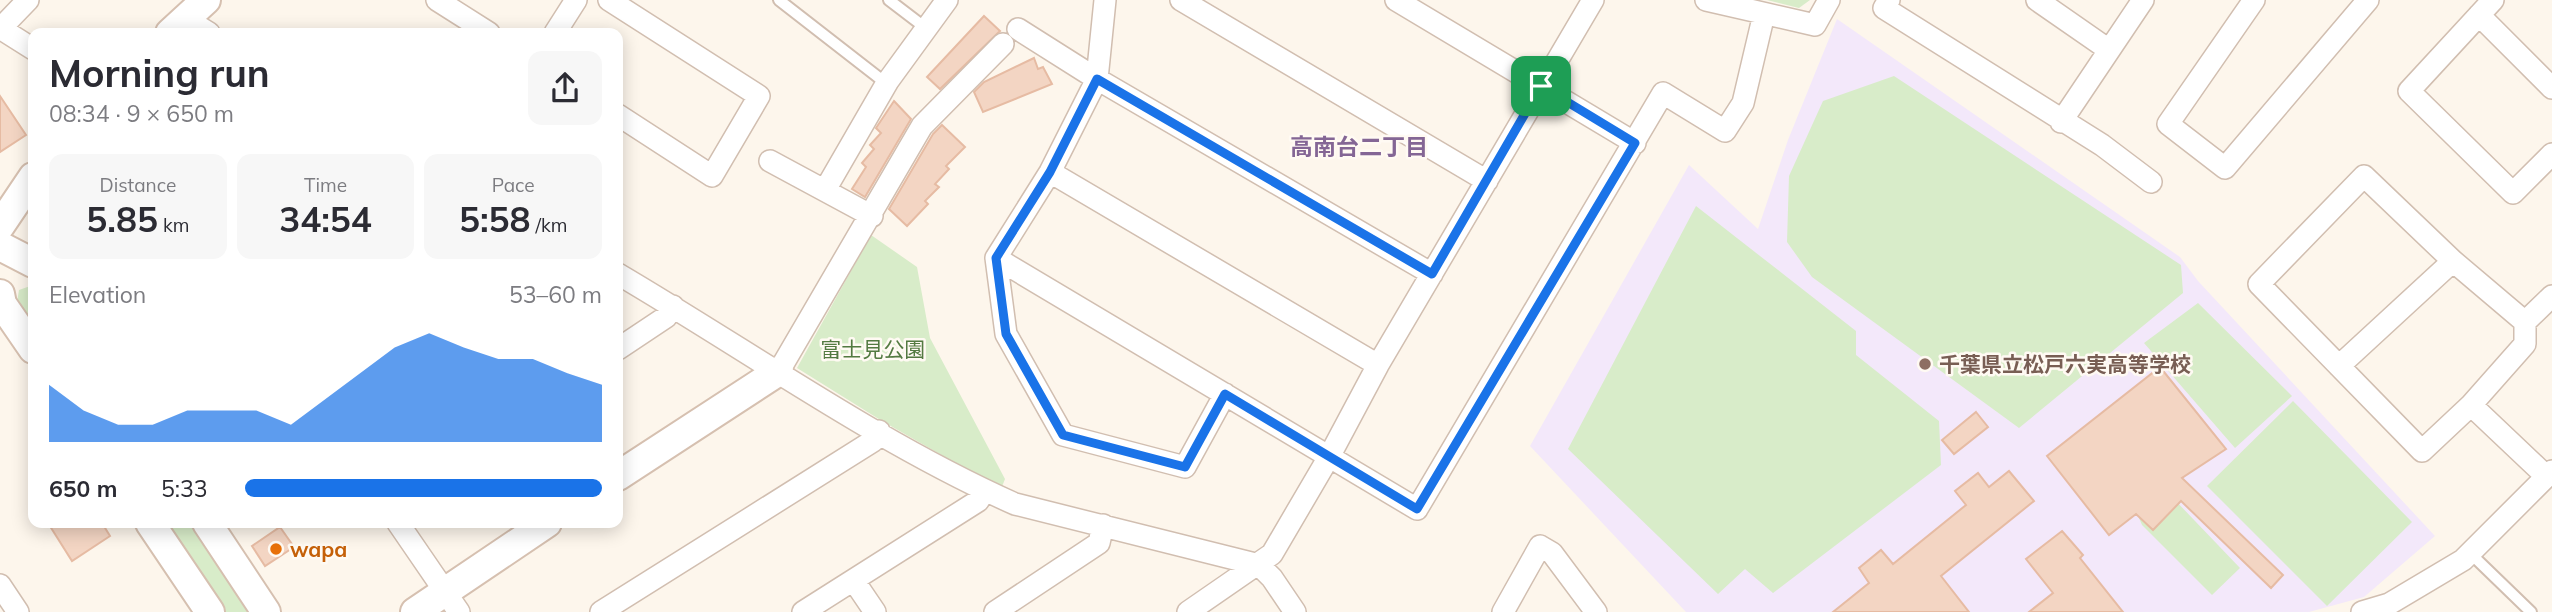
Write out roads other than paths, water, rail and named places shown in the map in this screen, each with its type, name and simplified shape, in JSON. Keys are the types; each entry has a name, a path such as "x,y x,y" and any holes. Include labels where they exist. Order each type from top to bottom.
{"street":[{"path":"28,46 1,28 29,0"},
{"path":"189,28 206,0"},
{"path":"437,0 481,28"},
{"path":"558,28 576,0"},
{"path":"609,0 759,96 712,176 623,118"},
{"path":"825,190 887,84 947,0"},
{"path":"1105,0 1097,79 1050,172 996,258 1006,334 1063,435 1185,467 1225,394"},
{"path":"1181,0 1487,181"},
{"path":"1396,0 1635,143"},
{"path":"1188,612 1272,554 1330,456 1378,365 1593,0"},
{"path":"1706,0 1815,25 1829,0"},
{"path":"1889,0 1884,8 2061,122 2102,145 2151,182"},
{"path":"2036,0 2109,50"},
{"path":"2061,122 2143,0"},
{"path":"2254,0 2168,124 2225,168 2368,0"},
{"path":"2552,88 2486,7 2409,90 2513,194 2552,154"},
{"path":"996,258 1417,509 1663,93 1725,131 1743,103 1764,14"},
{"path":"1018,29 1097,79 1432,274"},
{"path":"623,473 779,371 872,216 922,126 1003,44"},
{"path":"771,161 872,216"},
{"path":"1050,172 1378,365"},
{"path":"2525,322 2453,261 2364,176 2259,284 2423,451 2471,405 2525,344 2525,322 2552,296"},
{"path":"0,226 28,184"},
{"path":"0,246 28,260"},
{"path":"2339,366 2453,261"},
{"path":"623,277 879,431 985,490 1016,504 1259,565 1272,578 1294,612"},
{"path":"0,294 2,304 28,342"},
{"path":"623,346 666,317 673,306"},
{"path":"2362,612 2389,604 2470,553 2549,473 2471,405"},
{"path":"601,612 873,441 879,431"},
{"path":"803,612 978,501 985,490"},
{"path":"995,612 1098,542 1104,525"},
{"path":"153,528 210,612"},
{"path":"210,528 266,612"},
{"path":"401,528 452,602"},
{"path":"415,612 452,602 541,528"},
{"path":"1503,612 1541,546 1552,553 1596,612"},
{"path":"854,581 875,612"},
{"path":"0,586 18,612"}],"lane":[{"path":"779,0 887,84"},
{"path":"889,0 927,29"},
{"path":"2470,553 2531,612"}],"place":[{"name":"千葉県立松戸六実高等学校","path":"1925,364"},
{"name":"wapa","path":"276,549"}],"district":[{"name":"高南台二丁目","path":"1359,146"}],"park label":[{"name":"富士見公園","path":"873,349"}]}
